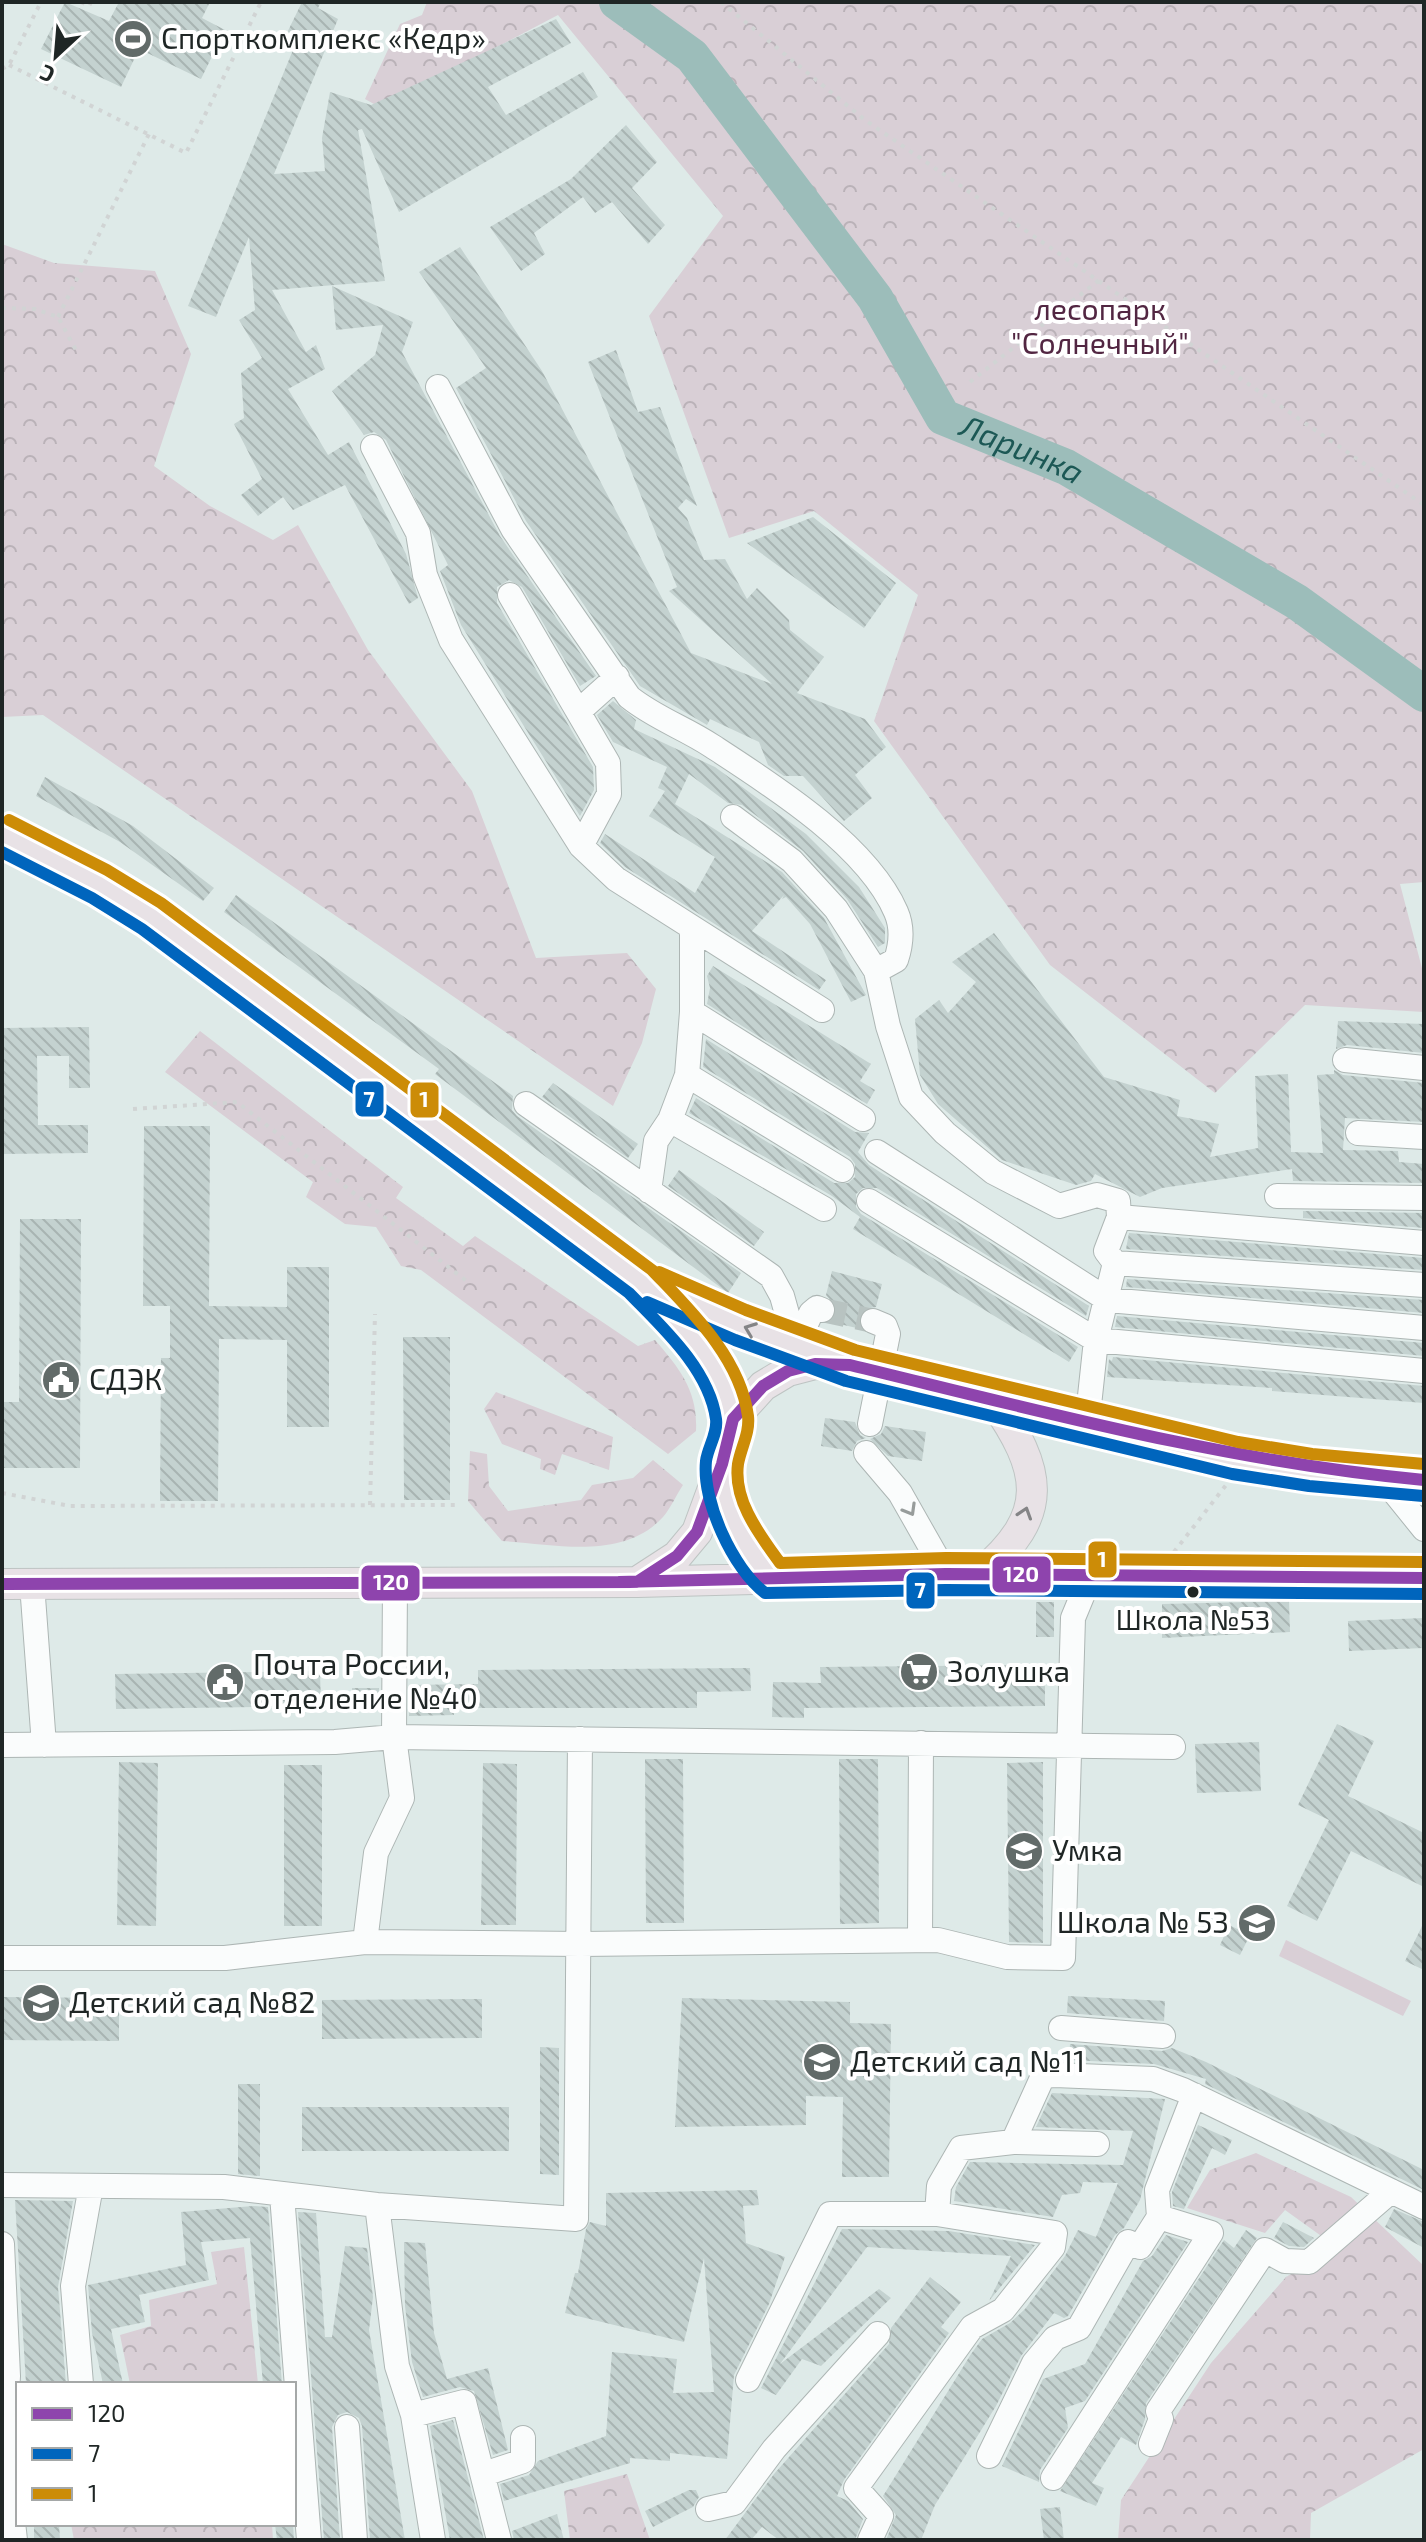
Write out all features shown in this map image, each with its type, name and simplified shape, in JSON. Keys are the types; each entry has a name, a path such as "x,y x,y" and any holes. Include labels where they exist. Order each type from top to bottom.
{"main road":[{"path":"2,834 100,884 151,916 640,1281 694,1338 733,1419"},
{"path":"640,1281 796,1346 864,1368 1235,1458 1424,1480"},
{"path":"637,1582 677,1556 697,1532 722,1464 733,1419 763,1386 788,1371 815,1364 864,1368"},
{"path":"980,1574 1009,1550 1026,1515 1034,1478 1021,1439 993,1400"},
{"path":"722,1464 729,1515 772,1579"},
{"path":"17,1584 637,1582 946,1574 1424,1578"}],"lane":[{"path":"438,387 513,529 629,697 651,715 710,745 803,811 848,849 876,879 897,914 901,943 896,960 876,971"},
{"path":"373,447 418,533 425,575 451,640 581,846 616,879 822,1010"},
{"path":"510,595 608,763 609,794 581,846"},
{"path":"579,711 617,677"},
{"path":"733,817 792,861 836,909 876,971 888,1026 911,1097 945,1133 993,1172 1059,1206 1097,1195 1118,1201 1119,1217 1106,1251 1115,1263 1096,1340 1087,1424"},
{"path":"649,1191 656,1141 670,1120 687,1075 692,1012 692,928"},
{"path":"692,1012 863,1119"},
{"path":"1345,1060 1424,1068"},
{"path":"687,1075 842,1170"},
{"path":"526,1104 771,1276 782,1296 796,1346"},
{"path":"670,1120 824,1209"},
{"path":"1358,1133 1424,1137"},
{"path":"877,1152 1108,1300 1424,1328"},
{"path":"1277,1196 1424,1198"},
{"path":"869,1201 1096,1340 1424,1371"},
{"path":"1119,1217 1424,1243"},
{"path":"1115,1263 1424,1285"},
{"path":"796,1346 811,1313 817,1308 822,1310"},
{"path":"870,1424 864,1368 888,1330 873,1321"},
{"path":"866,1453 900,1493 946,1574"},
{"path":"1382,1477 1424,1529"},
{"path":"2,1958 225,1958 365,1942 580,1944 938,1940 1007,1957 1063,1958 1073,1618 1085,1589 1099,1575"},
{"path":"365,1942 376,1853 402,1798 394,1737 395,1582"},
{"path":"17,1584 44,1745"},
{"path":"2,1745 335,1742 394,1737 1173,1747"},
{"path":"2,2185 224,2187 377,2205 576,2219 580,1739"},
{"path":"920,1940 921,1743"},
{"path":"1061,2028 1163,2036"},
{"path":"1013,2142 1043,2076 1153,2079 1194,2095 1424,2207"},
{"path":"989,2456 1034,2363 1055,2338 1079,2328 1128,2242 1140,2247 1159,2217 1157,2190 1194,2095"},
{"path":"937,2214 939,2186 961,2148 1013,2142 1097,2144"},
{"path":"81,2382 73,2286 91,2186"},
{"path":"1151,2444 1161,2419 1158,2411 1265,2250 1285,2261 1309,2262 1391,2191"},
{"path":"282,2195 309,2540"},
{"path":"377,2205 397,2366 413,2415 433,2540"},
{"path":"748,2380 830,2214 937,2214 1055,2233 1053,2247 1003,2310 972,2327 856,2488 881,2516 870,2540"},
{"path":"1053,2478 1211,2233 1159,2217"},
{"path":"2,2244 8,2376 4,2443 15,2540"},
{"path":"708,2509 734,2503 774,2449 878,2334"},
{"path":"413,2415 464,2402 499,2540"},
{"path":"347,2427 355,2540"},
{"path":"484,2474 523,2461 523,2438"}],"path":[{"path":"2,69 9,65 41,2"},
{"path":"81,2 89,6 91,2"},
{"path":"9,65 186,153 261,2"},
{"path":"721,2 865,120 1424,505"},
{"path":"58,317 149,134"},
{"path":"970,382 1099,280"},
{"path":"2,308 35,309 58,317 77,352"},
{"path":"133,1109 237,1102 469,1283"},
{"path":"370,1505 375,1314"},
{"path":"1170,1557 1232,1478"},
{"path":"2,1493 70,1506 457,1505"}],"green space":[{"name":"лесопарк \"Солнечный\"","path":"427,2 1424,2 1424,882 1400,884 1424,976 1424,1012 1305,1005 1215,1093 1050,965 874,721 918,595 814,511 729,538 649,316 723,216 558,15 381,108 365,99 400,24 422,15"},
{"path":"2,244 54,263 155,271 191,354 154,466 210,506 273,540 298,525 368,650 472,791 536,958 627,953 656,989 642,1043 613,1106 43,715 2,717"},
{"path":"200,1031 403,1187 396,1198 463,1246 475,1236 638,1346 655,1340 686,1381 694,1404 696,1431 668,1454 421,1270 401,1266 376,1227 345,1224 306,1197 313,1182 165,1072"},
{"path":"496,1392 613,1437 609,1470 562,1454 555,1475 540,1469 541,1459 502,1444 484,1409"},
{"path":"470,1451 487,1454 489,1486 508,1511 581,1500 592,1485 633,1478 653,1460 683,1485 663,1517 647,1531 628,1540 587,1547 502,1541 468,1501"},
{"path":"1286,1940 1411,2001 1403,2016 1279,1956"},
{"path":"1256,2153 1351,2197 1424,2266 1424,2449 1311,2513 1310,2540 1118,2540 1121,2500 1211,2363 1286,2277 1338,2248 1285,2210 1265,2233 1187,2208 1210,2170"},
{"path":"244,2247 258,2382 130,2382 120,2335 151,2326 149,2300 217,2284 211,2252"},
{"path":"627,2474 650,2540 570,2540 564,2491"},
{"path":"71,2526 272,2526 273,2540 74,2540"}],"building":[{"name":"Спорткомплекс «Кедр»","path":"65,2 109,21 119,2 210,2 202,18 225,30 201,79 139,49 121,87 41,49"},
{"path":"302,2 321,2 318,8 338,19 274,174 325,171 322,138 330,92 371,105 556,19 571,43 488,87 506,115 583,72 598,97 399,212 362,129 358,130 385,281 272,290 306,352 316,345 325,369 288,389 328,455 349,442 406,554 418,598 409,604 345,485 293,510 283,497 258,516 241,495 262,479 234,424 244,418 241,373 262,358 239,320 255,310 249,237 216,317 188,306 295,45 285,37"},
{"path":"626,125 657,162 632,188 665,225 648,244 612,202 595,213 583,197 534,233 545,254 521,271 490,227 571,179"},
{"path":"460,247 542,371 691,653 772,684 669,591 677,587 588,362 616,350 638,412 660,407 697,506 686,499 678,508 687,518 704,560 725,559 747,599 757,588 789,620 790,630 824,657 797,693 865,719 886,747 855,775 872,798 844,821 803,776 784,776 768,765 759,742 710,719 707,725 640,686 526,521 456,388 486,368 419,272"},
{"path":"332,286 413,322 402,352 500,536 596,676 580,686 522,587 509,580 497,587 497,603 593,767 594,790 580,816 461,625 440,571 448,565 386,440 374,432 364,435 332,391 375,355 383,325 336,330"},
{"path":"813,517 896,583 864,628 747,543"},
{"path":"613,701 636,720 634,729 715,767 806,834 859,887 885,928 885,943 878,947 847,899 803,851 742,805 728,803 689,774 675,804 782,872 824,918 866,995 851,1002 810,924 786,897 782,899 784,895 752,931 826,980 819,990 625,867 600,843 605,834 695,893 715,857 649,816 665,791 658,788 667,767 613,742 597,715"},
{"path":"45,777 133,826 214,888 203,901 120,842 36,796"},
{"path":"236,895 513,1096 512,1110 517,1116 741,1273 728,1293 435,1074 439,1069 224,912"},
{"path":"994,933 1104,1077 1180,1100 1177,1116 1219,1124 1210,1157 1258,1148 1255,1076 1288,1074 1291,1152 1323,1153 1317,1075 1334,1074 1334,1070 1343,1075 1424,1083 1424,1122 1345,1118 1343,1150 1398,1151 1399,1162 1424,1164 1424,1183 1293,1181 1292,1169 1162,1188 1140,1197 1095,1174 1091,1181 1076,1185 1002,1160 938,1104 920,1075 915,1019 939,1000 948,1013 976,982 952,962"},
{"path":"713,966 871,1064 860,1081 875,1090 867,1104 707,1004 710,988 707,976"},
{"path":"1338,1021 1424,1024 1424,1053 1347,1045 1336,1049"},
{"path":"89,1027 90,1088 69,1088 69,1056 37,1056 38,1125 88,1125 88,1153 2,1154 2,1028"},
{"path":"706,1039 855,1132 869,1133 858,1152 869,1165 1089,1306 1086,1316 877,1188 863,1188 856,1194 856,1207 861,1214 1078,1347 1069,1362 853,1229 860,1217 832,1196 689,1113 696,1098 834,1183 848,1183 855,1177 855,1164 850,1157 703,1067"},
{"path":"553,1083 638,1144 628,1158 542,1097"},
{"path":"144,1126 210,1126 209,1306 287,1307 287,1267 329,1267 329,1427 287,1427 287,1340 219,1339 218,1501 160,1501 161,1358 170,1358 170,1306 143,1306"},
{"path":"679,1170 764,1232 754,1246 668,1186"},
{"path":"1303,1211 1424,1213 1424,1228 1303,1218"},
{"path":"20,1219 81,1219 80,1468 2,1468 2,1402 19,1402"},
{"path":"1129,1233 1424,1258 1424,1270 1126,1249"},
{"path":"832,1271 882,1284 876,1307 865,1309 860,1315 861,1329 831,1322 837,1307 826,1295"},
{"path":"1127,1279 1424,1300 1424,1313 1126,1287"},
{"path":"1117,1316 1424,1343 1424,1356 1115,1327"},
{"path":"403,1337 450,1337 450,1500 404,1500"},
{"path":"1113,1357 1424,1386 1424,1403 1272,1391 1272,1388 1107,1377 1109,1359 1112,1361"},
{"path":"825,1418 855,1422 860,1435 866,1438 857,1441 852,1451 821,1446"},
{"path":"885,1426 926,1432 922,1461 888,1456 870,1439 881,1434"},
{"path":"1289,1601 1290,1632 1162,1638 1162,1604"},
{"path":"1036,1602 1054,1602 1054,1637 1036,1637"},
{"path":"1424,1618 1424,1648 1349,1651 1348,1621"},
{"path":"1045,1665 1045,1706 804,1708 804,1718 772,1717 773,1682 821,1683 820,1667"},
{"path":"750,1668 751,1691 697,1692 697,1708 453,1708 454,1715 409,1716 409,1685 478,1684 478,1670"},
{"path":"320,1671 321,1706 116,1709 115,1674"},
{"path":"352,1688 379,1688 379,1707 352,1708"},
{"path":"1337,1724 1374,1741 1348,1796 1424,1833 1424,1887 1351,1851 1317,1921 1287,1906 1329,1820 1298,1805"},
{"path":"1259,1742 1261,1791 1197,1793 1195,1744"},
{"path":"645,1759 683,1759 684,1923 646,1923"},
{"path":"839,1759 878,1759 879,1923 840,1924"},
{"path":"119,1762 158,1763 156,1926 117,1925"},
{"path":"1043,1762 1043,1943 1009,1942 1007,1763"},
{"path":"483,1763 517,1764 516,1925 481,1925"},
{"path":"284,1765 322,1765 322,1926 284,1926"},
{"path":"1424,1922 1424,1970 1405,1961"},
{"path":"1229,1925 1250,1935 1240,1955 1220,1945"},
{"path":"1068,1996 1165,2001 1164,2021 1067,2013"},
{"path":"2,1997 119,1998 119,2041 2,2040"},
{"path":"682,1998 850,2002 850,2023 891,2024 889,2177 842,2177 843,2097 806,2096 806,2125 675,2127"},
{"path":"482,1999 482,2038 322,2039 322,2000"},
{"path":"1070,2044 1162,2051 1172,2048 1206,2062 1424,2170 1424,2190 1205,2084 1206,2079 1154,2064 1069,2060"},
{"path":"540,2047 559,2048 559,2175 540,2174"},
{"path":"238,2084 260,2084 260,2176 238,2174"},
{"path":"1052,2093 1165,2099 1140,2200 1124,2228 1115,2235 1068,2316 1064,2318 1054,2313 1021,2356 996,2406 935,2505 921,2540 886,2540 896,2515 883,2496 971,2354 982,2339 1010,2323 1025,2309 1065,2256 1078,2230 1096,2237 1118,2183 1083,2182 1080,2193 1062,2195 1053,2217 954,2201 956,2187 970,2162 1123,2165 1133,2131 1036,2127"},
{"path":"302,2107 509,2107 509,2151 302,2151"},
{"path":"1198,2125 1232,2140 1225,2155 1212,2148 1184,2209 1173,2206 1172,2192"},
{"path":"757,2190 759,2205 743,2206 746,2243 785,2257 769,2304 734,2375 727,2459 670,2453 670,2461 630,2458 630,2463 504,2501 500,2484 529,2475 538,2461 606,2436 612,2352 677,2359 673,2393 714,2392 704,2258 684,2342 565,2313 575,2273 578,2273 586,2229 590,2222 606,2226 606,2193"},
{"path":"15,2200 73,2201 58,2287 66,2382 26,2382"},
{"path":"268,2207 282,2382 263,2382 250,2238 201,2242 209,2280 139,2295 145,2322 111,2329 123,2382 103,2382 92,2333 88,2285 186,2265 181,2212"},
{"path":"1394,2209 1424,2222 1424,2248 1385,2227"},
{"path":"298,2212 316,2213 325,2337 332,2337 345,2246 367,2248 373,2297 369,2330 405,2540 370,2540 362,2426 359,2418 347,2412 338,2415 332,2427 340,2540 324,2540"},
{"path":"1283,2222 1314,2238 1304,2247 1289,2246 1274,2238"},
{"path":"842,2229 949,2231 1035,2245 989,2301 1011,2256 867,2247 780,2364 879,2289 891,2298 821,2366 802,2359 776,2395 761,2388"},
{"path":"1246,2230 1257,2238 1146,2403 1145,2419 1136,2445 1121,2437 1092,2483 1104,2488 1096,2506 1060,2491 1224,2240 1234,2248"},
{"path":"1166,2235 1188,2242 1085,2401 1065,2408 1068,2428 1040,2470 1039,2482 1002,2466 1043,2379 1085,2364 1143,2261 1152,2256"},
{"path":"404,2242 425,2243 434,2333 447,2379 488,2368 508,2450 493,2455 474,2391 460,2387 423,2397 412,2362 405,2306"},
{"path":"930,2277 961,2302 941,2327 949,2333 844,2480 837,2496 848,2501 863,2519 855,2540 779,2540 762,2527 751,2540 725,2540 774,2474 889,2344 891,2328"},
{"path":"453,2420 484,2540 450,2540 430,2426"},
{"path":"689,2490 696,2490 699,2497 693,2507 653,2527 645,2511"},
{"path":"1060,2507 1064,2540 1044,2540 1040,2509"},
{"path":"557,2514 564,2540 514,2540 512,2531"},
{"path":"34,2526 59,2526 60,2540 34,2540"},
{"path":"275,2526 293,2526 294,2540 277,2540"}],"waterway":[{"name":"Ларинка","path":"617,2 692,56 875,298 943,417 1066,467 1297,602 1424,694"}],"tunnel":[{"path":"822,1310 873,1321"}],"transit line":[{"name":"1","path":"9,820 107,870 161,903 652,1270 711,1336 735,1374 748,1416 747,1434 738,1464 740,1491 750,1517 780,1563 946,1558 1424,1562"},
{"name":"7","path":"2,852 92,898 142,929 629,1293 682,1350 704,1383 716,1419 716,1430 706,1461 714,1514 731,1551 753,1582 765,1593 946,1590 1424,1594"},
{"name":"1","path":"659,1272 746,1310 855,1350 1238,1442 1312,1454 1424,1464"},
{"name":"7","path":"647,1302 735,1340 846,1381 1232,1474 1309,1486 1423,1496"},
{"name":"120","path":"2,1584 637,1582 677,1556 697,1532 722,1464 733,1419 763,1386 788,1371 815,1364 850,1365 1206,1448 1351,1472 1424,1480"},
{"name":"120","path":"619,1582 946,1574 1424,1578"}],"place":[{"name":"Спорткомплекс «Кедр»","path":"133,39"},
{"name":"СДЭК","path":"61,1380"},
{"name":"Школа №53","path":"1193,1592"},
{"name":"Золушка","path":"919,1672"},
{"name":"Почта России, отделение №40","path":"225,1682"},
{"name":"Умка","path":"1024,1851"},
{"name":"Школа № 53","path":"1257,1923"},
{"name":"Детский сад №82","path":"41,2003"},
{"name":"Детский сад №11","path":"822,2062"}]}
